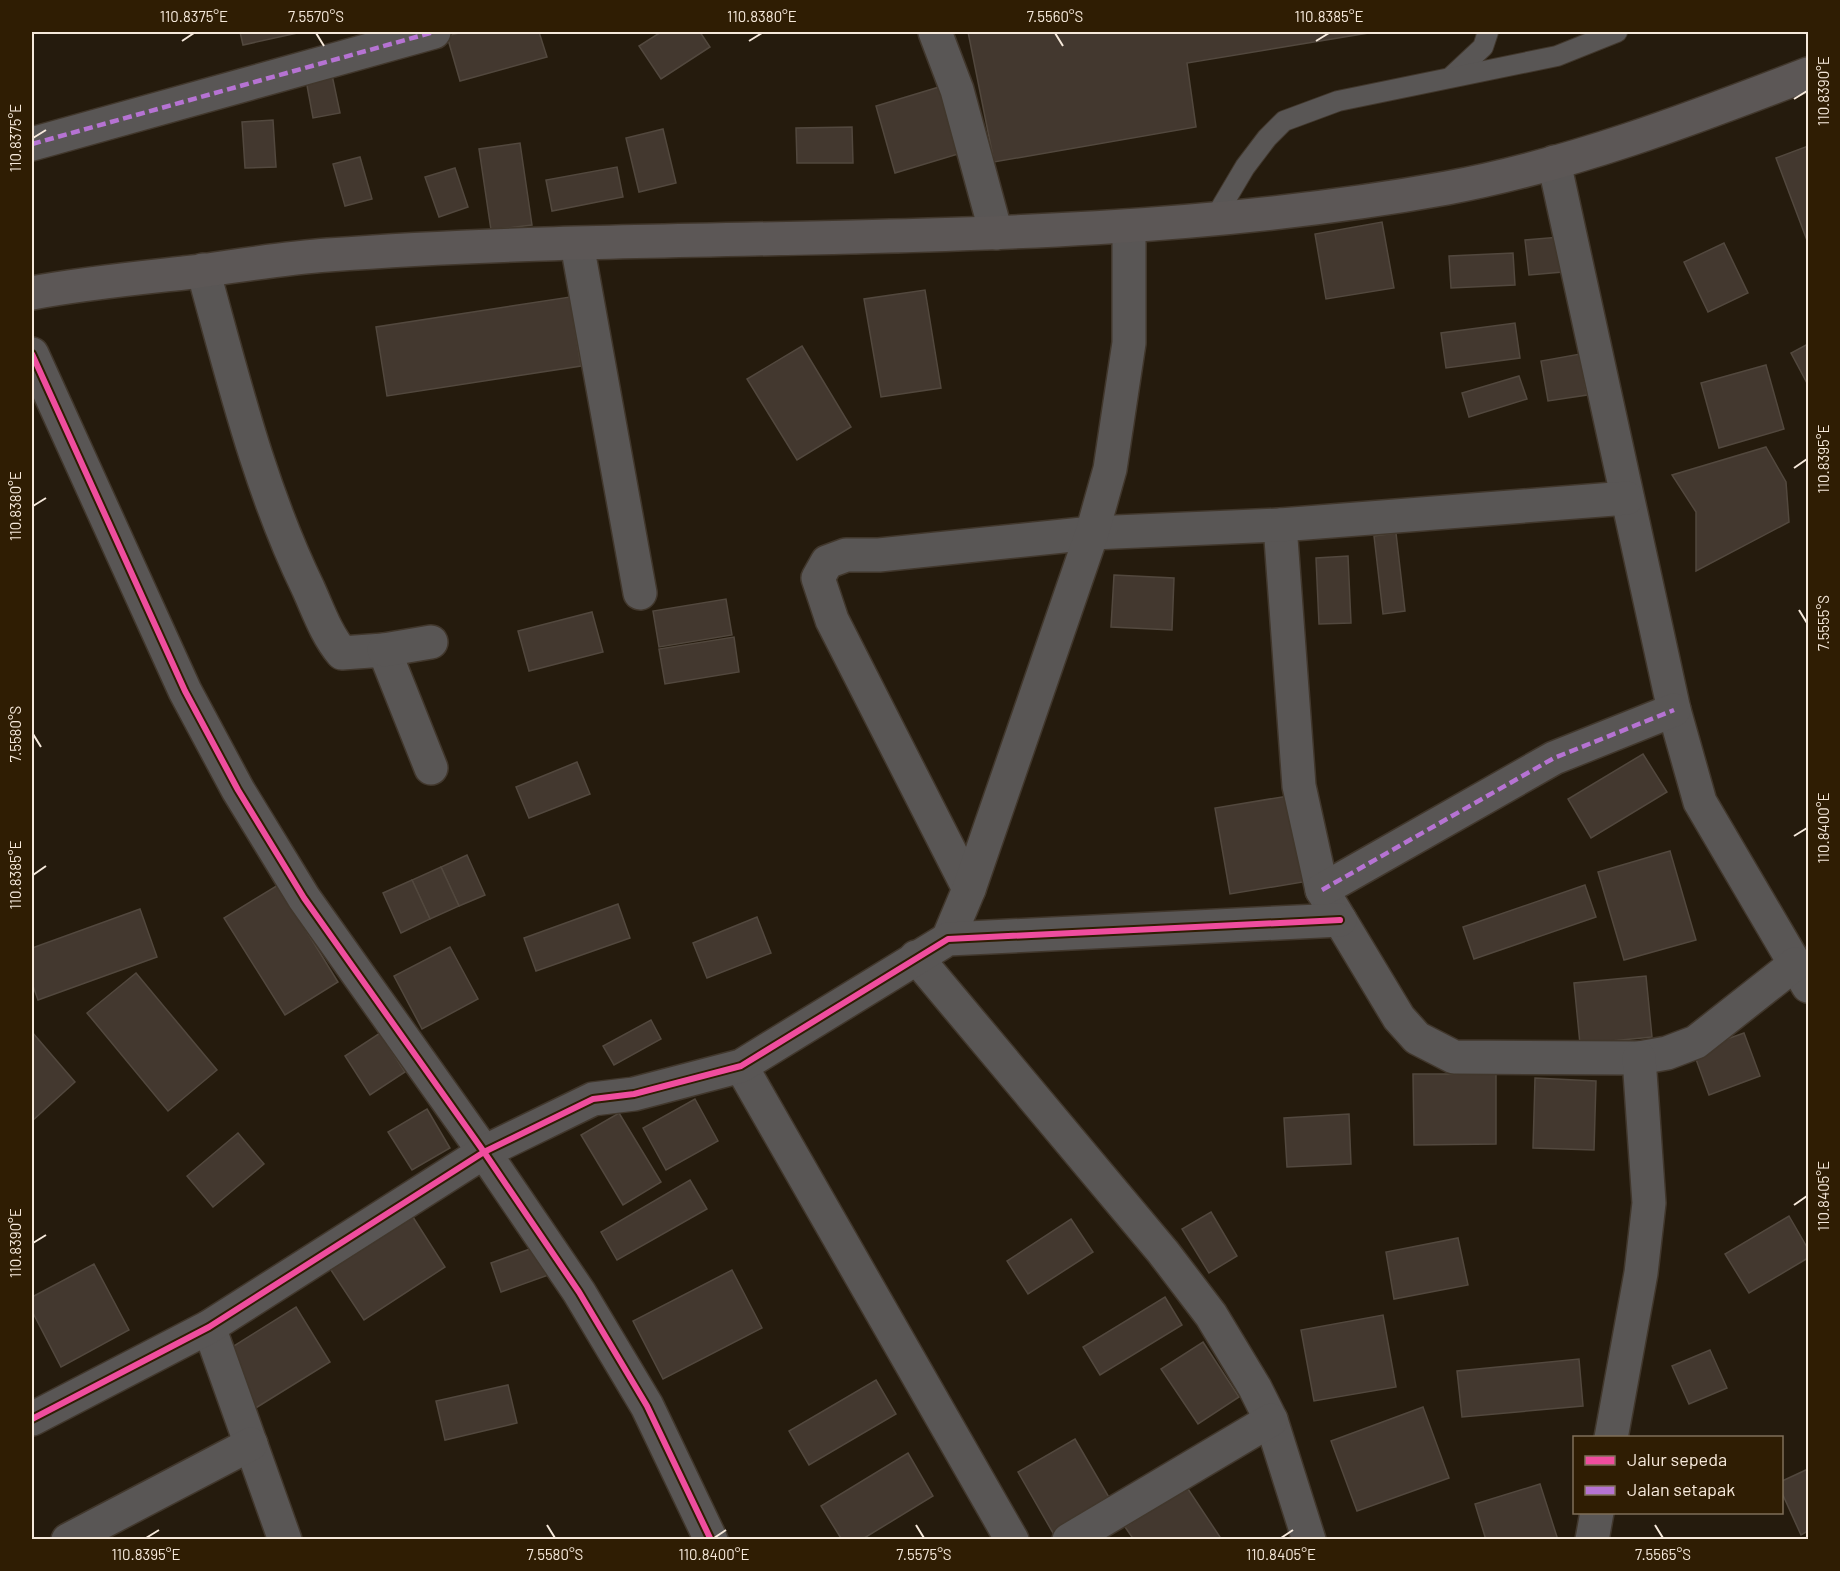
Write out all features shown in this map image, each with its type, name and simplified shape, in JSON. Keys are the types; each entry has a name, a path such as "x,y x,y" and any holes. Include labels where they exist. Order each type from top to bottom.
{"main road":[{"path":"32,293 88,282 324,255 577,244 996,233 1129,227 1213,220 1450,187 1554,162 1693,118 1809,74"}],"street":[{"path":"32,144 434,32"},
{"path":"935,32 957,90 996,233"},
{"path":"1280,525 1299,786 1322,890 1399,1018 1417,1038 1455,1057 1639,1058 1667,1053 1696,1042 1802,975 1700,802 1674,710 1554,162"},
{"path":"948,939 969,889 1092,533 1110,469 1122,406 1129,343 1129,227"},
{"path":"577,244 640,592"},
{"path":"203,270 268,494 330,635 342,652 384,650 430,642"},
{"path":"32,354 185,691 238,790 304,898 484,1152 579,1292 641,1396 711,1539"},
{"path":"969,889 832,620 819,586 820,570 827,562 846,555 879,555 1092,533 1280,525 1627,498"},
{"path":"384,650 431,768"},
{"path":"1322,890 1554,758 1674,710"},
{"path":"32,1419 209,1328 484,1152 593,1099 634,1094 741,1066 948,939 1340,920"},
{"path":"916,957 1163,1252 1211,1315 1255,1388 1271,1420 1309,1539"},
{"path":"1611,1436 1641,1273 1649,1203 1639,1058"},
{"path":"741,1066 1012,1539"},
{"path":"209,1328 285,1539"},
{"path":"1069,1539 1271,1420"},
{"path":"68,1539 251,1444"},
{"path":"1592,1539 1597,1514"}],"lane":[{"path":"1450,78 1483,46 1488,32"},
{"path":"1213,220 1245,166 1284,121 1338,101 1557,56 1617,32"}],"building":[{"path":"240,32 302,32 243,45"},
{"path":"463,32 539,32 547,57 460,81 447,36"},
{"path":"661,32 700,32 710,47 661,79 639,46"},
{"path":"968,32 1368,33 1187,63 1196,127 994,162"},
{"path":"332,75 340,113 313,118 306,80"},
{"path":"939,87 958,154 895,173 876,106"},
{"path":"273,120 276,167 245,168 242,122"},
{"path":"852,127 853,163 797,163 796,128"},
{"path":"663,129 676,183 639,192 626,138"},
{"path":"520,143 532,225 491,230 479,149"},
{"path":"1808,146 1808,243 1776,158"},
{"path":"360,157 372,199 345,206 333,164"},
{"path":"617,167 623,197 552,211 546,180"},
{"path":"455,168 468,207 439,217 425,177"},
{"path":"1382,222 1394,288 1326,299 1315,234"},
{"path":"1560,237 1563,272 1529,275 1525,240"},
{"path":"1724,243 1748,293 1708,312 1684,262"},
{"path":"1513,253 1515,285 1451,288 1449,256"},
{"path":"925,290 941,388 881,397 864,299"},
{"path":"570,297 581,366 387,396 376,327"},
{"path":"1515,323 1520,358 1446,368 1441,333"},
{"path":"1808,344 1808,385 1791,353"},
{"path":"802,346 851,427 797,460 747,379"},
{"path":"1580,354 1587,395 1548,401 1541,361"},
{"path":"1766,365 1784,429 1719,448 1701,383"},
{"path":"1519,376 1527,399 1469,417 1462,393"},
{"path":"1766,447 1786,482 1789,522 1696,571 1696,512 1672,475"},
{"path":"1396,533 1405,611 1383,614 1374,536"},
{"path":"1348,556 1351,623 1319,624 1316,558"},
{"path":"1114,575 1174,578 1172,630 1111,627"},
{"path":"726,599 732,635 659,647 653,611"},
{"path":"592,612 603,652 529,671 518,631"},
{"path":"734,637 739,672 665,684 659,649"},
{"path":"1643,754 1667,792 1591,838 1568,799"},
{"path":"577,762 590,794 529,818 516,787"},
{"path":"1294,795 1309,881 1230,894 1215,808"},
{"path":"1670,851 1696,940 1624,960 1598,872"},
{"path":"467,855 485,895 459,906 441,867"},
{"path":"441,867 459,906 430,919 412,880"},
{"path":"412,880 430,919 401,933 383,893"},
{"path":"278,885 338,982 285,1015 224,918"},
{"path":"1585,885 1596,917 1474,959 1463,927"},
{"path":"618,904 630,938 536,971 524,938"},
{"path":"140,909 157,957 38,1000 32,983 32,948"},
{"path":"757,917 771,953 707,978 693,943"},
{"path":"450,947 478,999 422,1029 394,976"},
{"path":"136,973 217,1070 168,1111 87,1013"},
{"path":"1646,976 1652,1037 1580,1044 1574,983"},
{"path":"651,1020 661,1039 614,1065 603,1046"},
{"path":"32,1032 75,1082 32,1121"},
{"path":"380,1033 405,1072 370,1095 345,1056"},
{"path":"1744,1033 1760,1076 1709,1095 1693,1051"},
{"path":"1413,1074 1496,1074 1496,1144 1414,1145"},
{"path":"1535,1078 1596,1081 1594,1150 1533,1148"},
{"path":"695,1099 718,1141 666,1170 643,1128"},
{"path":"427,1109 450,1148 412,1170 388,1132"},
{"path":"619,1113 661,1182 623,1205 581,1135"},
{"path":"1349,1114 1351,1164 1287,1167 1284,1118"},
{"path":"238,1133 264,1164 213,1207 187,1176"},
{"path":"690,1180 707,1209 617,1260 601,1232"},
{"path":"1211,1212 1237,1256 1209,1273 1182,1229"},
{"path":"411,1214 445,1267 364,1320 329,1267"},
{"path":"1789,1216 1808,1249 1808,1258 1749,1293 1725,1254"},
{"path":"1071,1219 1093,1252 1028,1294 1007,1261"},
{"path":"1458,1238 1468,1285 1394,1299 1386,1252"},
{"path":"541,1245 551,1274 501,1292 491,1263"},
{"path":"94,1264 129,1330 61,1367 32,1311 32,1297"},
{"path":"732,1270 762,1328 663,1379 633,1321"},
{"path":"1165,1297 1182,1325 1100,1375 1083,1347"},
{"path":"296,1307 330,1362 254,1409 221,1354"},
{"path":"1383,1315 1396,1387 1314,1401 1301,1330"},
{"path":"1203,1342 1239,1397 1198,1424 1161,1369"},
{"path":"1710,1350 1727,1388 1689,1404 1672,1366"},
{"path":"1579,1359 1583,1406 1462,1417 1457,1371"},
{"path":"876,1380 896,1414 809,1465 789,1431"},
{"path":"508,1385 517,1423 445,1440 436,1401"},
{"path":"1423,1407 1449,1478 1357,1511 1331,1441"},
{"path":"1075,1439 1110,1499 1053,1533 1018,1472"},
{"path":"908,1453 933,1496 861,1540 842,1540 821,1506"},
{"path":"1808,1469 1808,1531 1801,1535 1783,1495 1783,1481"},
{"path":"1540,1484 1558,1540 1486,1540 1475,1504"},
{"path":"1186,1486 1222,1540 1134,1540 1125,1527"}],"marked path":[{"path":"32,144 434,32"},
{"path":"1322,890 1554,758 1674,710"}],"cycle path":[{"path":"32,354 185,691 238,790 304,898 484,1152 579,1292 647,1406 711,1540"},
{"path":"32,1419 209,1327 484,1152 593,1099 634,1094 741,1066 948,939 1340,920"}]}
